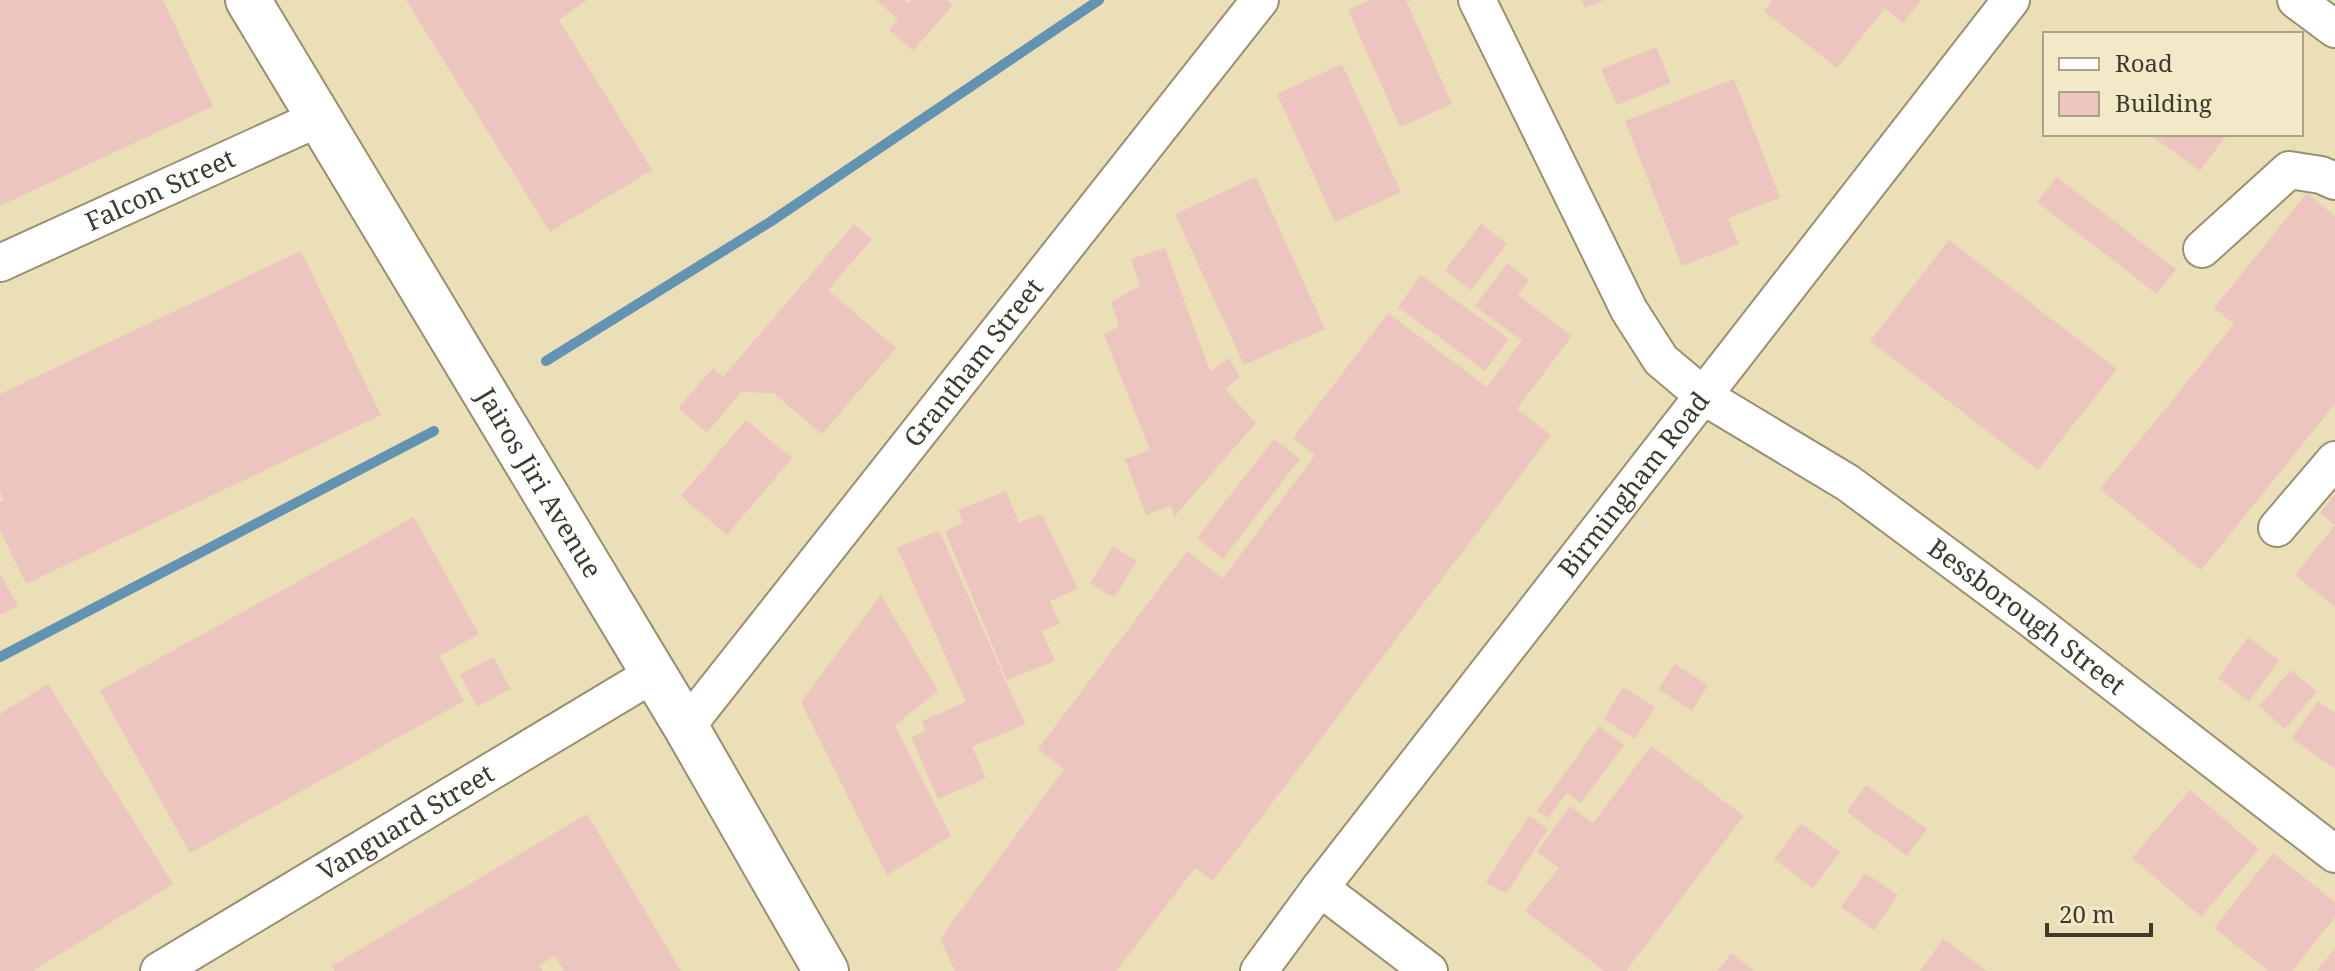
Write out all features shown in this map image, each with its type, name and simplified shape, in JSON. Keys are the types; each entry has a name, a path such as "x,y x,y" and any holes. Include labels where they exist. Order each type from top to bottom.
{"main road":[{"name":"Jairos Jiri Avenue","path":"248,0 686,727 826,971"}],"street":[{"name":"Grantham Street","path":"686,727 1260,0"},
{"name":"Bessborough Street","path":"1477,0 1629,310 1661,360 1705,397 1848,483 2030,618 2335,854"},
{"name":"Birmingham Road","path":"1259,971 1320,888 2011,0"},
{"path":"2296,0 2335,29"},
{"name":"Falcon Street","path":"0,263 319,118"},
{"path":"2202,249 2289,170 2321,175 2335,181"},
{"path":"2277,528 2335,460"},
{"name":"Vanguard Street","path":"159,971 653,674"},
{"path":"1320,888 1429,971"}],"shaded area":[{"path":"0,0 2335,0 2335,971 0,971"}],"building":[{"path":"0,0 163,0 213,106 0,206"},
{"path":"406,0 587,0 559,20 652,170 550,232"},
{"path":"876,0 904,0 908,4 912,0 947,0 953,5 913,51 889,30 898,19"},
{"path":"1370,0 1406,0 1452,104 1400,127 1348,10"},
{"path":"1581,0 1605,0 1585,8"},
{"path":"1772,0 1921,0 1903,23 1885,8 1837,68 1764,11"},
{"path":"1656,47 1671,83 1617,105 1601,69"},
{"path":"1342,64 1401,192 1335,222 1277,94"},
{"path":"1734,79 1780,198 1728,218 1739,244 1682,266 1625,121"},
{"path":"2152,136 2226,136 2200,171"},
{"path":"1256,177 1325,329 1244,365 1175,214"},
{"path":"2057,177 2176,269 2157,294 2037,202"},
{"path":"2307,193 2335,216 2335,404 2201,570 2100,489 2234,324 2214,308"},
{"path":"854,224 872,239 828,290 896,348 822,434 773,393 741,392 707,433 678,408 713,368 723,377"},
{"path":"1481,224 1507,244 1471,290 1445,270"},
{"path":"1949,240 2117,369 2038,470 1870,341"},
{"path":"1165,248 1210,371 1229,358 1240,377 1225,389 1256,423 1174,517 1171,506 1146,515 1125,459 1150,450 1104,335 1119,326 1111,302 1140,286 1131,259"},
{"path":"301,251 381,415 26,584 0,530 0,502 4,500 0,492 0,394"},
{"path":"1507,263 1529,280 1518,295 1572,336 1517,409 1551,435 1213,881 1195,868 1116,971 955,971 940,939 1064,769 1038,749 1187,551 1223,578 1315,455 1293,438 1388,313 1487,387 1522,341 1475,306"},
{"path":"1421,275 1509,339 1485,371 1398,307"},
{"path":"746,420 792,458 727,535 681,496"},
{"path":"1274,439 1300,459 1223,559 1197,538"},
{"path":"1006,491 1019,523 1042,514 1078,589 1050,601 1060,624 1042,631 1055,661 1007,680 945,531 963,523 958,510"},
{"path":"2335,494 2335,525 2320,513"},
{"path":"414,517 479,634 439,656 464,701 190,853 100,691"},
{"path":"2335,525 2335,607 2295,575"},
{"path":"939,530 1025,724 972,747 986,778 938,799 911,737 926,731 922,721 966,702 897,548"},
{"path":"1113,546 1137,561 1114,598 1090,583"},
{"path":"0,574 18,606 0,615"},
{"path":"881,595 938,691 895,725 951,836 887,875 801,702"},
{"path":"2248,637 2279,660 2249,701 2218,678"},
{"path":"493,657 511,689 477,707 460,675"},
{"path":"1675,664 1708,685 1692,711 1658,689"},
{"path":"2291,670 2317,692 2285,729 2259,706"},
{"path":"48,684 173,884 33,971 0,971 0,714"},
{"path":"1623,687 1655,707 1635,739 1604,719"},
{"path":"2318,701 2335,713 2335,769 2292,738"},
{"path":"1599,726 1624,745 1581,803 1567,793 1548,818 1537,811"},
{"path":"1651,746 1744,816 1626,971 1604,971 1525,911 1559,868 1537,852 1570,806 1593,823"},
{"path":"1866,785 1927,829 1907,856 1847,812"},
{"path":"2190,790 2259,849 2201,917 2132,858"},
{"path":"587,814 681,971 564,971 555,956 539,965 543,971 335,971 332,966"},
{"path":"1529,816 1548,829 1506,894 1486,882"},
{"path":"1801,823 1840,852 1813,888 1774,859"},
{"path":"2273,853 2335,902 2335,917 2292,971 2269,971 2214,928"},
{"path":"1865,873 1898,895 1874,930 1841,907"},
{"path":"1943,939 1987,971 1920,971"},
{"path":"2335,948 2335,971 2317,971"},
{"path":"1732,953 1754,971 1717,971"}],"waterway":[{"path":"546,361 770,222 1099,0"},
{"path":"0,657 434,431"}]}
